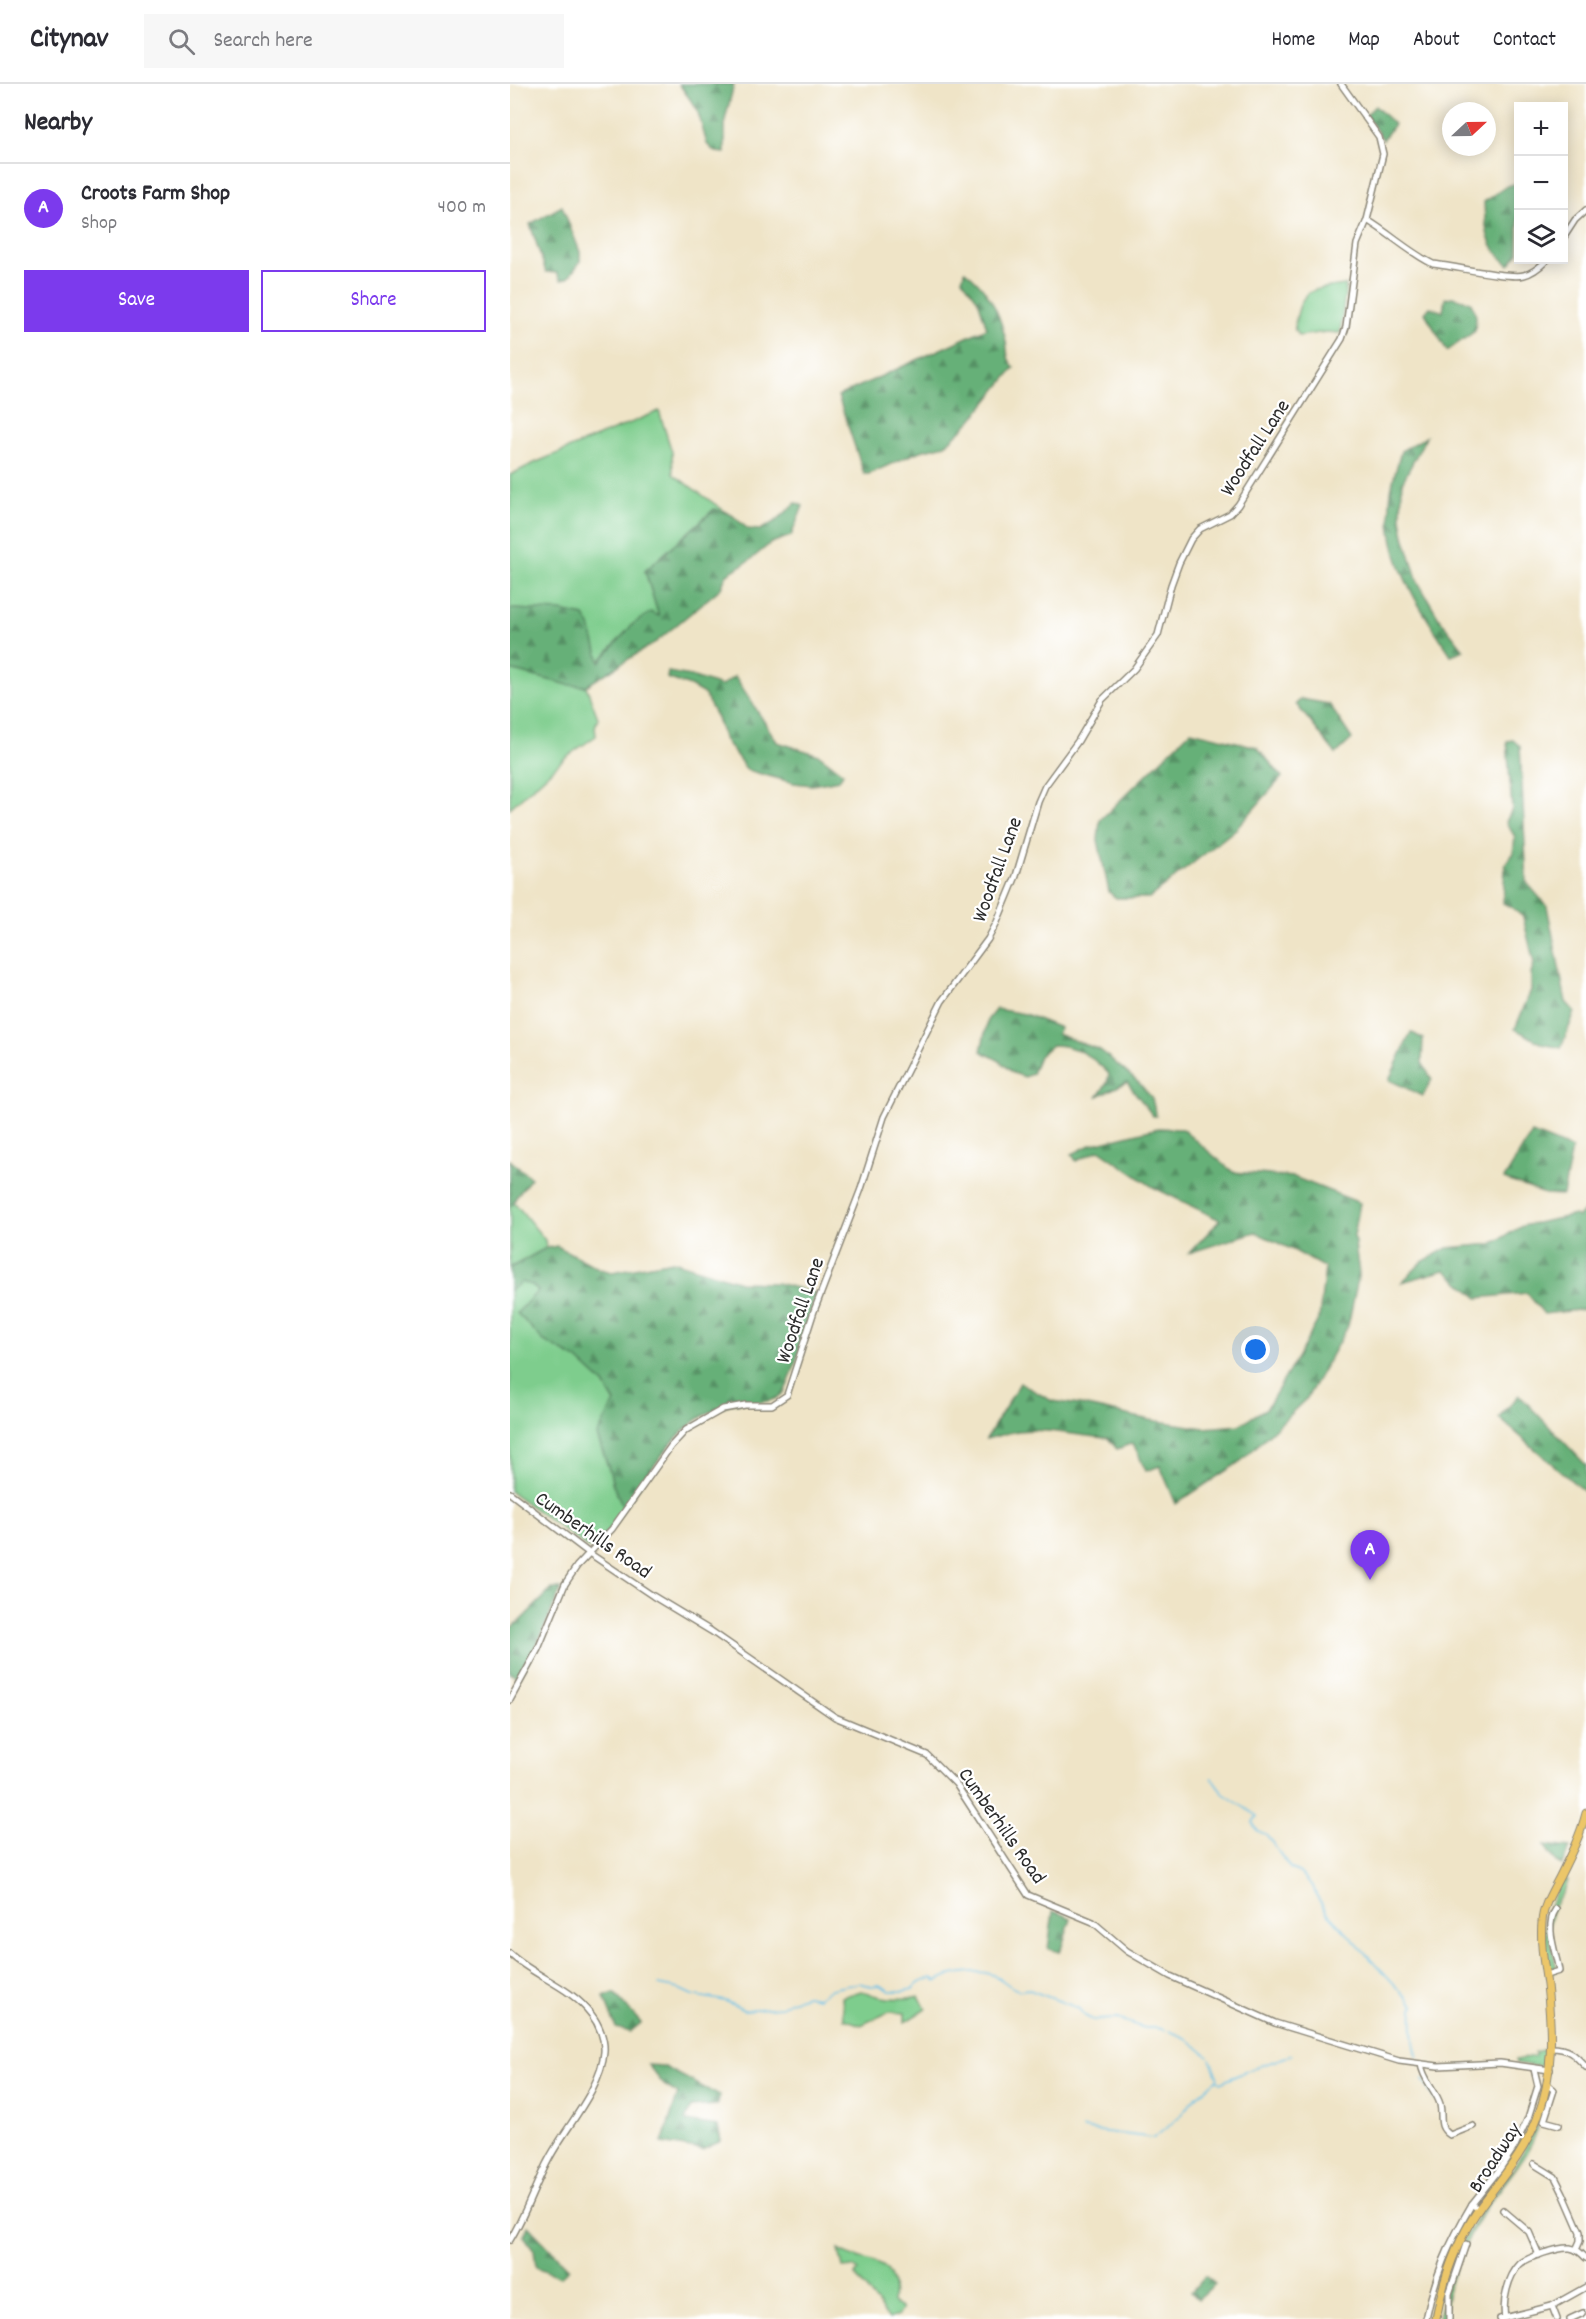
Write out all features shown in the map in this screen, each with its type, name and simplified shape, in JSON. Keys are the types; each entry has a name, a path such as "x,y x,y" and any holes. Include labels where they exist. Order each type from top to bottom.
{"main road":[{"name":"Broadway","path":"1436,2319 1446,2274 1453,2255 1479,2210 1516,2161 1547,2084 1551,2048 1542,1943 1543,1913 1586,1813"}],"street":[{"name":"Woodfall Lane","path":"510,1700 538,1648 565,1584 589,1553 612,1529 670,1446 686,1430 706,1417 731,1407 772,1405 787,1395 814,1311 861,1189 884,1117 942,1001 988,939 1016,876 1045,786 1078,741 1095,709 1134,669 1158,635 1171,585 1191,539 1200,529 1230,514 1238,505 1342,339 1346,327 1357,244 1367,220 1383,154 1381,142 1372,126 1341,84"},
{"path":"1568,230 1586,210"},
{"path":"1367,220 1433,264 1508,276 1522,276 1534,271 1542,264"},
{"name":"Cumberhills Road","path":"510,1493 589,1553 711,1631 835,1717 927,1755 957,1784 1028,1895 1093,1923 1127,1951 1170,1976 1275,2023 1367,2052 1438,2066 1500,2063 1550,2070"},
{"path":"1546,1975 1559,1971 1553,1952 1552,1932 1552,1916 1556,1910"},
{"path":"510,1954 582,2003 597,2023 603,2039 604,2052 594,2084 548,2159 529,2206 510,2240"},
{"path":"1551,2048 1563,2048 1570,2051 1586,2067"},
{"path":"1421,2064 1424,2075 1440,2105 1440,2123 1444,2131 1450,2135 1473,2126"},
{"name":"Broadway","path":"1426,2319 1440,2265 1452,2238 1472,2204 1499,2170 1532,2121 1538,2086 1534,2068"},
{"name":"Broadway","path":"1547,2084 1554,2090 1544,2121 1559,2125"},
{"path":"1534,2164 1554,2177 1563,2193 1580,2232 1580,2241 1576,2250"},
{"name":"Broadway","path":"1472,2204 1479,2210"},
{"path":"1503,2210 1529,2232 1539,2255"},
{"path":"1449,2319 1447,2304 1449,2294 1466,2244"},
{"path":"1586,2258 1576,2250 1564,2248 1525,2260 1515,2271 1504,2304 1503,2318 1552,2306 1586,2287"},
{"path":"1552,2306 1557,2319"},
{"path":"1570,2319 1583,2313"}],"green space":[{"path":"679,84 734,84 725,120 725,153 715,152 707,144 697,109"},
{"path":"1375,106 1394,124 1383,140 1366,115"},
{"path":"1514,184 1514,259 1509,265 1501,258 1488,237 1484,202 1507,186"},
{"path":"562,206 580,252 580,262 568,278 561,280 557,273 546,272 530,224"},
{"path":"965,271 986,292 996,309 1008,356 1014,368 971,421 945,445 920,451 869,474 864,474 838,396 987,328 978,300 962,279"},
{"path":"1346,285 1340,333 1326,332 1299,336 1294,329 1303,298 1314,290"},
{"path":"1453,297 1471,302 1476,316 1475,331 1447,351 1425,313 1430,307 1443,312 1445,298"},
{"path":"659,411 672,452 673,474 729,514 714,509 645,571 659,617 633,624 599,662 584,616 560,611 510,609 510,475"},
{"path":"1426,437 1402,483 1401,518 1418,582 1439,618 1464,650 1451,655 1426,617 1405,578 1392,537 1391,491 1401,451"},
{"path":"796,503 803,506 791,536 771,543 749,561 727,574 721,588 656,642 586,686 569,685 510,670 510,609 560,611 584,616 590,626 600,662 633,624 651,612 659,616 645,571 715,509 732,515 748,529 760,530 776,521"},
{"path":"510,670 569,685 586,686 598,718 595,727 596,736 566,757 510,808"},
{"path":"668,672 691,676 721,686 735,676 777,742 819,755 843,773 839,780 812,785 794,783 747,770 724,739 717,718 704,694 667,678"},
{"path":"1301,699 1329,704 1352,739 1336,754 1296,704"},
{"path":"1191,731 1257,747 1282,777 1237,828 1149,898 1116,898 1109,892 1098,840 1100,820"},
{"path":"1513,740 1520,746 1527,883 1547,906 1566,1002 1575,1012 1561,1048 1542,1044 1515,1029 1531,990 1534,963 1523,917 1503,903 1505,866 1513,853 1515,837 1506,822 1512,809 1507,741"},
{"path":"996,1009 1025,1014 1060,1028 1057,1034 1100,1050 1139,1083 1152,1098 1156,1116 1153,1116 1127,1082 1098,1096 1107,1083 1109,1074 1090,1057 1069,1047 1052,1045 1039,1056 1032,1074 1025,1077 1013,1073 1000,1061 981,1051 988,1019"},
{"path":"1411,1032 1423,1039 1422,1063 1432,1079 1423,1096 1389,1080"},
{"path":"1158,1128 1182,1129 1233,1172 1294,1177 1360,1203 1354,1236 1359,1274 1348,1326 1307,1398 1241,1461 1176,1504 1160,1466 1146,1471 1133,1443 1117,1449 1108,1438 1040,1431 1018,1431 986,1439 1020,1383 1052,1401 1150,1420 1204,1428 1239,1425 1267,1408 1300,1353 1319,1318 1325,1268 1255,1232 1189,1253 1220,1220 1153,1187 1099,1150 1076,1161 1072,1154 1090,1145"},
{"path":"1532,1133 1572,1149 1563,1195 1545,1194 1504,1179"},
{"path":"510,1160 531,1178 510,1206"},
{"path":"515,1203 545,1240 546,1248 510,1268 510,1206"},
{"path":"1586,1208 1586,1309 1544,1314 1527,1293 1478,1298 1445,1270 1402,1282 1422,1262 1447,1248 1492,1244 1522,1226 1575,1215 1578,1217"},
{"path":"557,1246 600,1269 612,1272 673,1261 740,1282 777,1283 816,1293 796,1362 783,1393 765,1402 731,1404 696,1420 669,1446 624,1508 613,1485 597,1435 615,1402 604,1384 577,1359 544,1341 517,1313 538,1291 532,1285 522,1282 510,1290 510,1268 546,1248"},
{"path":"522,1282 532,1285 538,1291 517,1313 544,1341 577,1359 604,1384 615,1403 597,1435 613,1485 624,1508 615,1524 590,1549 510,1491 510,1290"},
{"path":"1519,1395 1586,1465 1586,1493 1499,1418"},
{"path":"552,1589 561,1589 539,1640 519,1678 510,1673 510,1628"},
{"path":"1544,1845 1570,1848 1562,1865 1556,1862"},
{"path":"1561,1880 1568,1880 1553,1909 1549,1928 1557,1970 1552,1973 1548,1967 1545,1935 1550,1907"},
{"path":"1053,1911 1071,1918 1060,1952 1048,1949"},
{"path":"861,1991 890,1998 919,1996 926,2009 905,2022 905,2013 889,2012 861,2025 844,2019 842,1997"},
{"path":"614,1993 641,2023 630,2032 616,2028 604,1997"},
{"path":"1546,2049 1543,2067 1516,2063 1515,2060 1535,2056 1535,2052"},
{"path":"648,2065 663,2066 720,2096 717,2105 691,2107 685,2121 718,2126 721,2141 702,2150 662,2143 678,2094 664,2085"},
{"path":"1537,2125 1538,2128 1527,2151 1471,2232 1449,2285 1446,2298 1447,2319 1439,2319 1447,2280 1464,2239 1479,2214 1513,2169"},
{"path":"1472,2208 1474,2209 1454,2249 1444,2276 1433,2319 1429,2319 1436,2281 1443,2261"},
{"path":"528,2226 569,2269 560,2277 536,2267 534,2250 524,2236"},
{"path":"839,2250 879,2264 886,2269 891,2276 893,2303 902,2309 898,2315 889,2319 855,2275 858,2271 854,2267 843,2268"},
{"path":"1205,2276 1215,2284 1198,2299 1191,2292"}],"waterway":[{"path":"1212,1778 1224,1794 1257,1816 1253,1822 1256,1829 1266,1834 1290,1868 1300,1873 1313,1886 1327,1912 1414,2005 1413,2031 1418,2057"},
{"path":"659,1985 679,1989 692,1995 725,2001 744,2010 781,2007 790,2001 807,1996 818,1998 831,1989 859,1983 879,1985 890,1991 903,1991 913,1989 919,1983 932,1978 937,1981 956,1974 980,1972 997,1977 1017,1989 1027,1989 1078,2008 1085,2016 1093,2020 1117,2019 1145,2028 1165,2030"},
{"path":"1169,2031 1186,2038 1208,2056"},
{"path":"1083,2129 1154,2138 1216,2080 1220,2083 1256,2067 1292,2055"},
{"path":"1210,2059 1218,2078 1216,2080"},
{"path":"1423,2080 1435,2100"}],"place":[{"name":"Croots Farm Shop","path":"1370,1580"}]}
